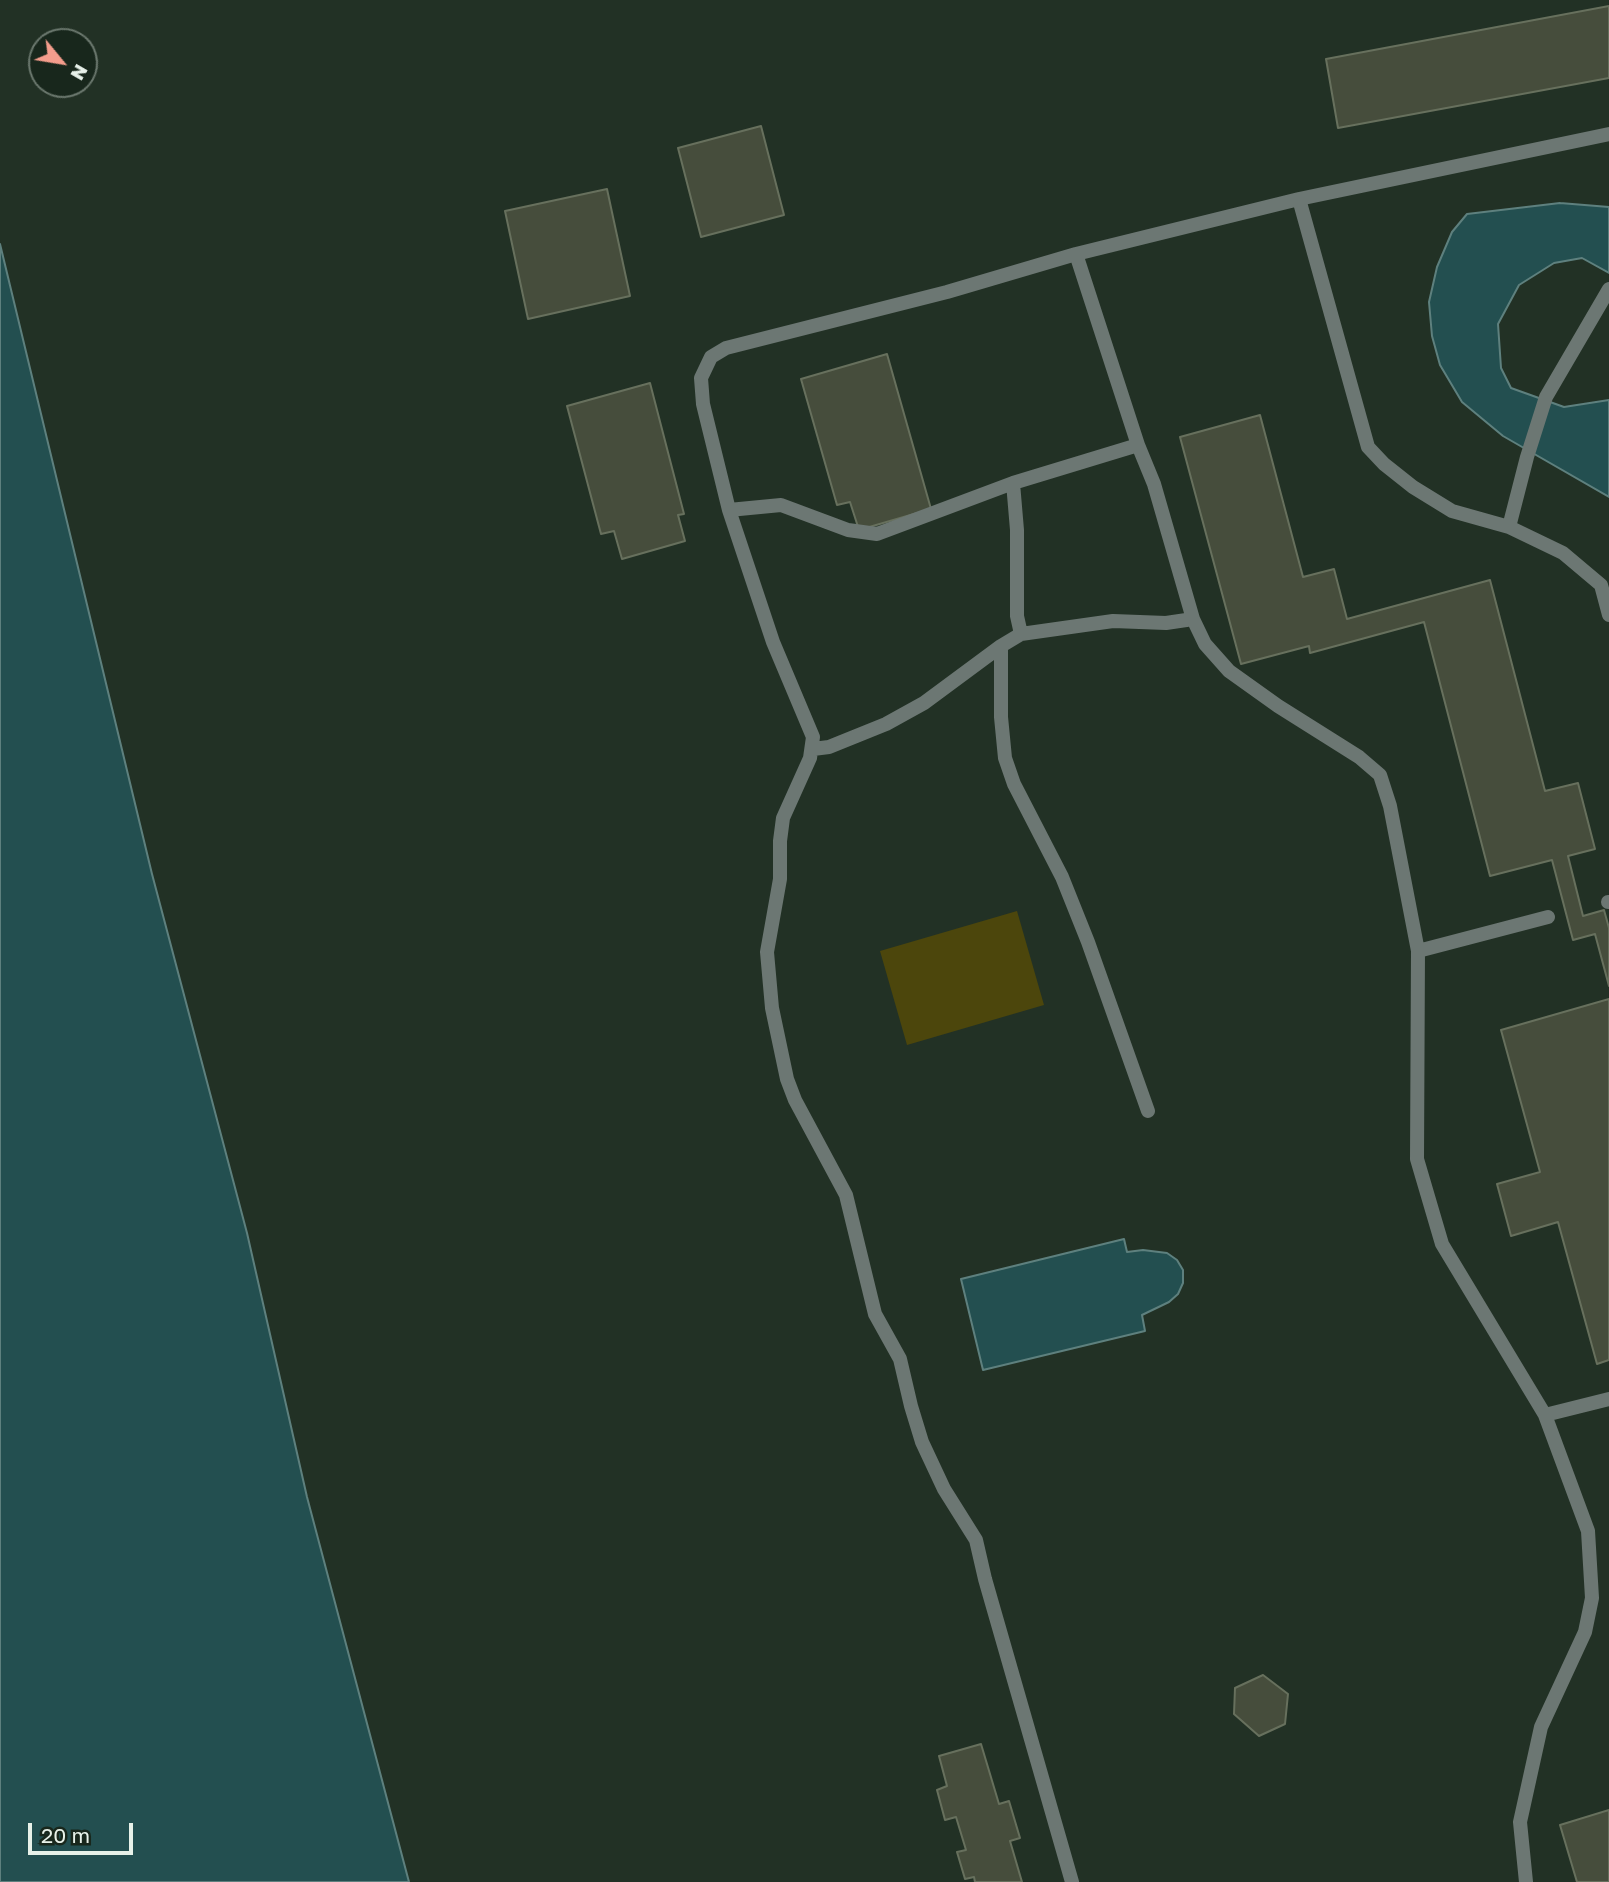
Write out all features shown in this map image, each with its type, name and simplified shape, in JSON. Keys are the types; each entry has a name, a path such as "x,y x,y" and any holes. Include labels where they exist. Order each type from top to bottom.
{"lane":[{"path":"1072,1882 985,1580 976,1540 944,1489 922,1442 900,1359 875,1314 846,1195 795,1100 787,1079 772,1008 767,952 780,880 783,818 813,749 813,737 773,642 729,510 703,404 701,378 711,357 726,348 958,289 1076,254 1299,199 1609,134"},
{"path":"1299,199 1368,447 1413,487 1452,511 1509,527 1563,553 1601,584 1609,615"},
{"path":"1076,254 1138,445 1154,484 1193,619 1205,644 1229,671 1278,706 1359,757 1380,775 1390,806 1418,951 1418,1159 1442,1244 1545,1415 1588,1531 1592,1598 1585,1632 1541,1727 1520,1822 1526,1882"},
{"path":"1509,527 1546,397 1609,289"},
{"path":"729,510 781,505 848,530 877,534 1013,482 1138,445"},
{"path":"1013,482 1017,530 1017,617 1021,634"},
{"path":"813,749 829,747 886,724 924,703 1021,634 1113,621 1166,623 1193,619"},
{"path":"1001,646 1001,717 1005,758 1013,784 1062,877 1148,1111"},
{"path":"1418,951 1548,917"},
{"path":"1545,1415 1609,1399"}],"shaded area":[{"path":"1017,911 1044,1005 907,1045 880,951"}],"water":[{"path":"1560,203 1609,207 1609,273 1582,258 1554,263 1519,285 1498,324 1501,368 1511,388 1564,407 1609,400 1609,497 1503,436 1462,402 1440,365 1432,336 1429,302 1437,267 1452,232 1467,214"},
{"path":"0,244 152,874 247,1233 307,1497 409,1882 0,1882"},
{"path":"1124,1239 1127,1252 1143,1250 1167,1253 1177,1260 1183,1270 1183,1283 1178,1294 1169,1302 1142,1315 1145,1331 983,1370 961,1279"}],"building":[{"path":"1609,6 1609,78 1338,128 1326,59"},
{"path":"761,126 784,215 701,237 678,148"},
{"path":"607,189 630,296 528,319 505,211"},
{"path":"887,354 931,509 859,530 850,502 837,505 801,379"},
{"path":"650,383 684,514 678,515 685,541 622,559 614,531 601,534 567,406"},
{"path":"1260,415 1303,577 1334,569 1347,619 1490,580 1545,791 1578,783 1595,849 1568,856 1583,916 1604,910 1609,928 1609,986 1595,934 1573,940 1552,860 1490,876 1424,622 1310,653 1309,646 1241,664 1180,437"},
{"path":"1609,999 1609,1360 1597,1364 1558,1222 1511,1236 1497,1184 1540,1172 1501,1030"},
{"path":"1263,1675 1288,1694 1285,1724 1259,1736 1234,1714 1235,1688"},
{"path":"981,1744 999,1804 1009,1801 1020,1838 1010,1841 1022,1882 975,1882 974,1877 965,1879 957,1852 966,1850 956,1817 945,1820 937,1790 947,1786 939,1756"},
{"path":"1609,1810 1609,1882 1577,1882 1560,1825"}]}
